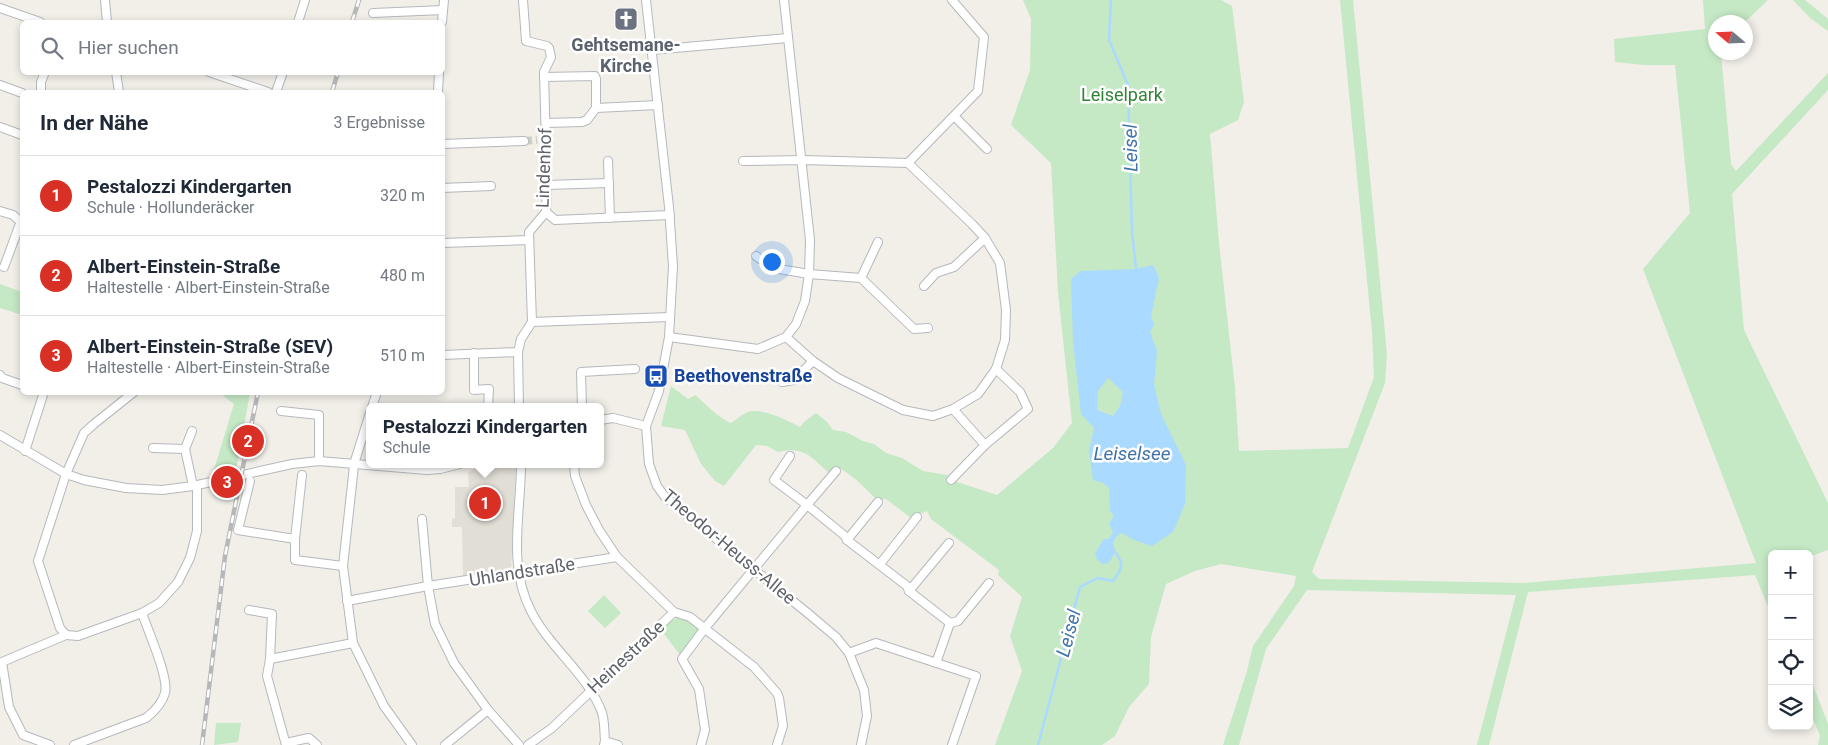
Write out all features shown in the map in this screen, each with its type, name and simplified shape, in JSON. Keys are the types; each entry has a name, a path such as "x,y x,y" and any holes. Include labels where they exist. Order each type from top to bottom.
{"street":[{"path":"105,0 107,20"},
{"path":"299,20 305,0"},
{"path":"442,20 444,0"},
{"name":"Lindenhof","path":"524,0 526,40 547,46 551,54 544,77 548,185 546,212 529,232 532,322"},
{"name":"Theodor-Heuss-Allee","path":"646,0 670,216 673,266 669,337 659,390 646,426 649,464 657,486 665,497 836,637 849,653 864,690 867,716 861,745"},
{"path":"669,337 758,349 786,336 796,324 806,301 810,274 810,240 803,160 784,0"},
{"path":"908,163 978,91 984,37 956,2"},
{"path":"0,8 34,20"},
{"path":"373,13 443,10"},
{"path":"652,50 788,38"},
{"path":"41,90 44,75"},
{"path":"117,75 120,90"},
{"path":"219,75 262,90"},
{"path":"277,90 282,75"},
{"path":"438,90 440,75"},
{"path":"544,77 595,76 596,78 596,108 587,120 582,122 546,123"},
{"path":"0,85 20,92"},
{"path":"596,108 658,106"},
{"path":"954,116 987,149"},
{"path":"0,127 20,134"},
{"path":"537,140 547,140"},
{"path":"445,144 524,141"},
{"path":"743,161 803,160 908,163 985,238 1000,263 1006,310 1005,340 996,369 978,394 952,409 933,416 903,410 838,378 813,361 786,336"},
{"path":"608,162 610,218"},
{"path":"548,185 609,183"},
{"path":"445,188 491,186"},
{"path":"0,211 13,215 20,220"},
{"path":"546,212 555,220 670,216"},
{"path":"4,267 20,227"},
{"path":"924,286 936,273 954,267 985,238"},
{"path":"445,243 529,240"},
{"path":"861,278 878,242"},
{"path":"756,256 773,268 810,274 861,278 914,329 928,328"},
{"path":"519,403 518,352 521,338 532,322 670,317"},
{"path":"445,354 518,352"},
{"path":"474,353 474,390 489,389 488,403"},
{"path":"782,382 794,380 813,361"},
{"path":"582,403 581,372 635,368"},
{"path":"951,480 985,445 1028,409 1020,392 996,369"},
{"path":"0,374 2,378 20,384"},
{"path":"25,451 44,395"},
{"path":"66,635 60,628 38,561 66,474 84,434 130,395"},
{"path":"952,409 985,445"},
{"path":"281,411 319,415 319,461"},
{"path":"604,419 613,418 646,426"},
{"path":"366,428 354,464 343,566 353,643 384,706 412,745"},
{"path":"50,745 22,735 9,707 2,662 66,635 78,636 142,614 159,603 178,582 190,558 197,531 195,486 185,449 192,431"},
{"path":"0,435 66,474 84,480 126,488 162,490 195,486 292,464 319,461 366,465"},
{"path":"153,448 185,449"},
{"path":"790,456 774,480 845,536 847,540 880,564 907,586 909,591 950,623"},
{"path":"402,468 426,470 444,468"},
{"path":"521,468 517,524 517,573 530,610 550,641 591,691 602,712 605,743 618,745"},
{"path":"574,468 575,476 586,505 599,530 617,557 674,612"},
{"path":"701,745 705,730 699,689 682,659 705,628 836,471"},
{"path":"302,475 295,539 295,560 343,566"},
{"path":"250,481 238,530 295,539"},
{"path":"847,540 878,502"},
{"path":"880,564 916,518"},
{"path":"422,519 428,586 435,624 454,663 488,710 519,745"},
{"path":"909,591 949,543"},
{"name":"Uhlandstraße","path":"347,601 428,586 617,557"},
{"path":"950,623 958,620 989,583"},
{"path":"249,610 272,614 270,659 267,676 286,744 310,738 317,745"},
{"name":"Heinestraße","path":"528,745 552,728 674,612 690,617 705,628 754,667 777,693 783,726 777,745"},
{"path":"74,745 146,718 156,711 161,703 166,692 164,676 142,614"},
{"path":"936,663 950,623"},
{"path":"270,659 353,643"},
{"path":"849,653 876,643 976,676 952,745"},
{"path":"445,745 488,710"}],"shaded area":[{"path":"477,468 516,468 511,572 463,576 462,527 452,527 452,519 455,518 455,487 469,487 468,472"}],"green space":[{"name":"Leiselpark","path":"1023,0 1221,0 1232,6 1244,102 1238,120 1210,134 1219,243 1235,388 1239,451 1348,448 1374,377 1372,332 1340,0 1353,0 1387,354 1385,383 1312,572 1319,579 1524,583 1756,563 1643,269 1690,213 1675,65 1644,65 1615,62 1614,39 1705,29 1703,0 1768,0 1752,15 1708,15 1708,60 1722,60 1731,164 1736,171 1828,73 1828,90 1732,194 1744,330 1828,503 1828,550 1813,556 1813,550 1768,550 1768,606 1755,575 1528,592 1489,745 1477,745 1516,595 1307,590 1266,649 1239,745 1223,745 1247,671 1253,646 1294,586 1296,576 1221,564 1195,571 1166,584 1151,637 1149,684 1129,707 1115,736 1102,745 995,745 1022,671 1010,636 1022,597 998,575 999,570 931,519 927,511 911,518 886,499 877,500 841,469 829,473 806,454 794,450 778,452 767,446 756,445 724,486 715,481 701,464 685,430 661,426 671,386 688,399 695,395 731,423 746,413 760,411 800,427 816,413 833,430 846,432 863,441 874,444 886,453 902,458 923,471 947,475 951,480 997,495 1053,448 1072,423 1058,292 1051,163 1011,125 1030,70 1031,19"},
{"path":"1793,0 1805,0 1828,19 1828,31 1810,18"},
{"path":"0,284 20,291 20,314 0,308"},
{"path":"223,395 250,395 236,470 213,473 234,404"},
{"path":"604,595 621,613 605,628 588,611"},
{"path":"680,617 691,621 699,630 681,656 661,630 670,621"},
{"path":"1813,685 1828,724 1828,745 1818,745 1820,736 1813,719"},
{"path":"216,723 241,723 238,742 214,745"}],"water":[{"name":"Leiselsee","path":"1153,265 1159,278 1151,316 1154,325 1150,332 1157,351 1154,384 1161,414 1186,465 1185,504 1173,532 1152,546 1134,540 1122,533 1113,542 1115,552 1109,563 1102,564 1097,559 1095,553 1104,539 1109,539 1113,532 1109,524 1114,516 1110,511 1109,488 1103,483 1093,480 1089,451 1094,428 1081,414 1073,342 1071,279 1081,271 1136,269","holes":["1108,378 1123,392 1120,406 1113,416 1097,410 1098,391"]}],"waterway":[{"name":"Leisel","path":"1111,0 1109,40 1128,85 1132,232 1136,269"},
{"name":"Leisel","path":"1038,745 1080,587 1098,578 1113,581 1119,573 1121,566 1115,552"}],"tunnel":[{"path":"524,141 537,140"}],"railway":[{"path":"353,20 359,0"},
{"path":"333,90 337,75"},
{"path":"202,745 225,556 257,395"}],"place":[{"name":"Gehtsemane- Kirche","path":"626,19"},
{"name":"Beethovenstraße","path":"656,376"},
{"name":"Albert-Einstein-Straße","path":"248,441"},
{"name":"Albert-Einstein-Straße (SEV)","path":"227,482"},
{"name":"Pestalozzi Kindergarten","path":"485,503"}]}
